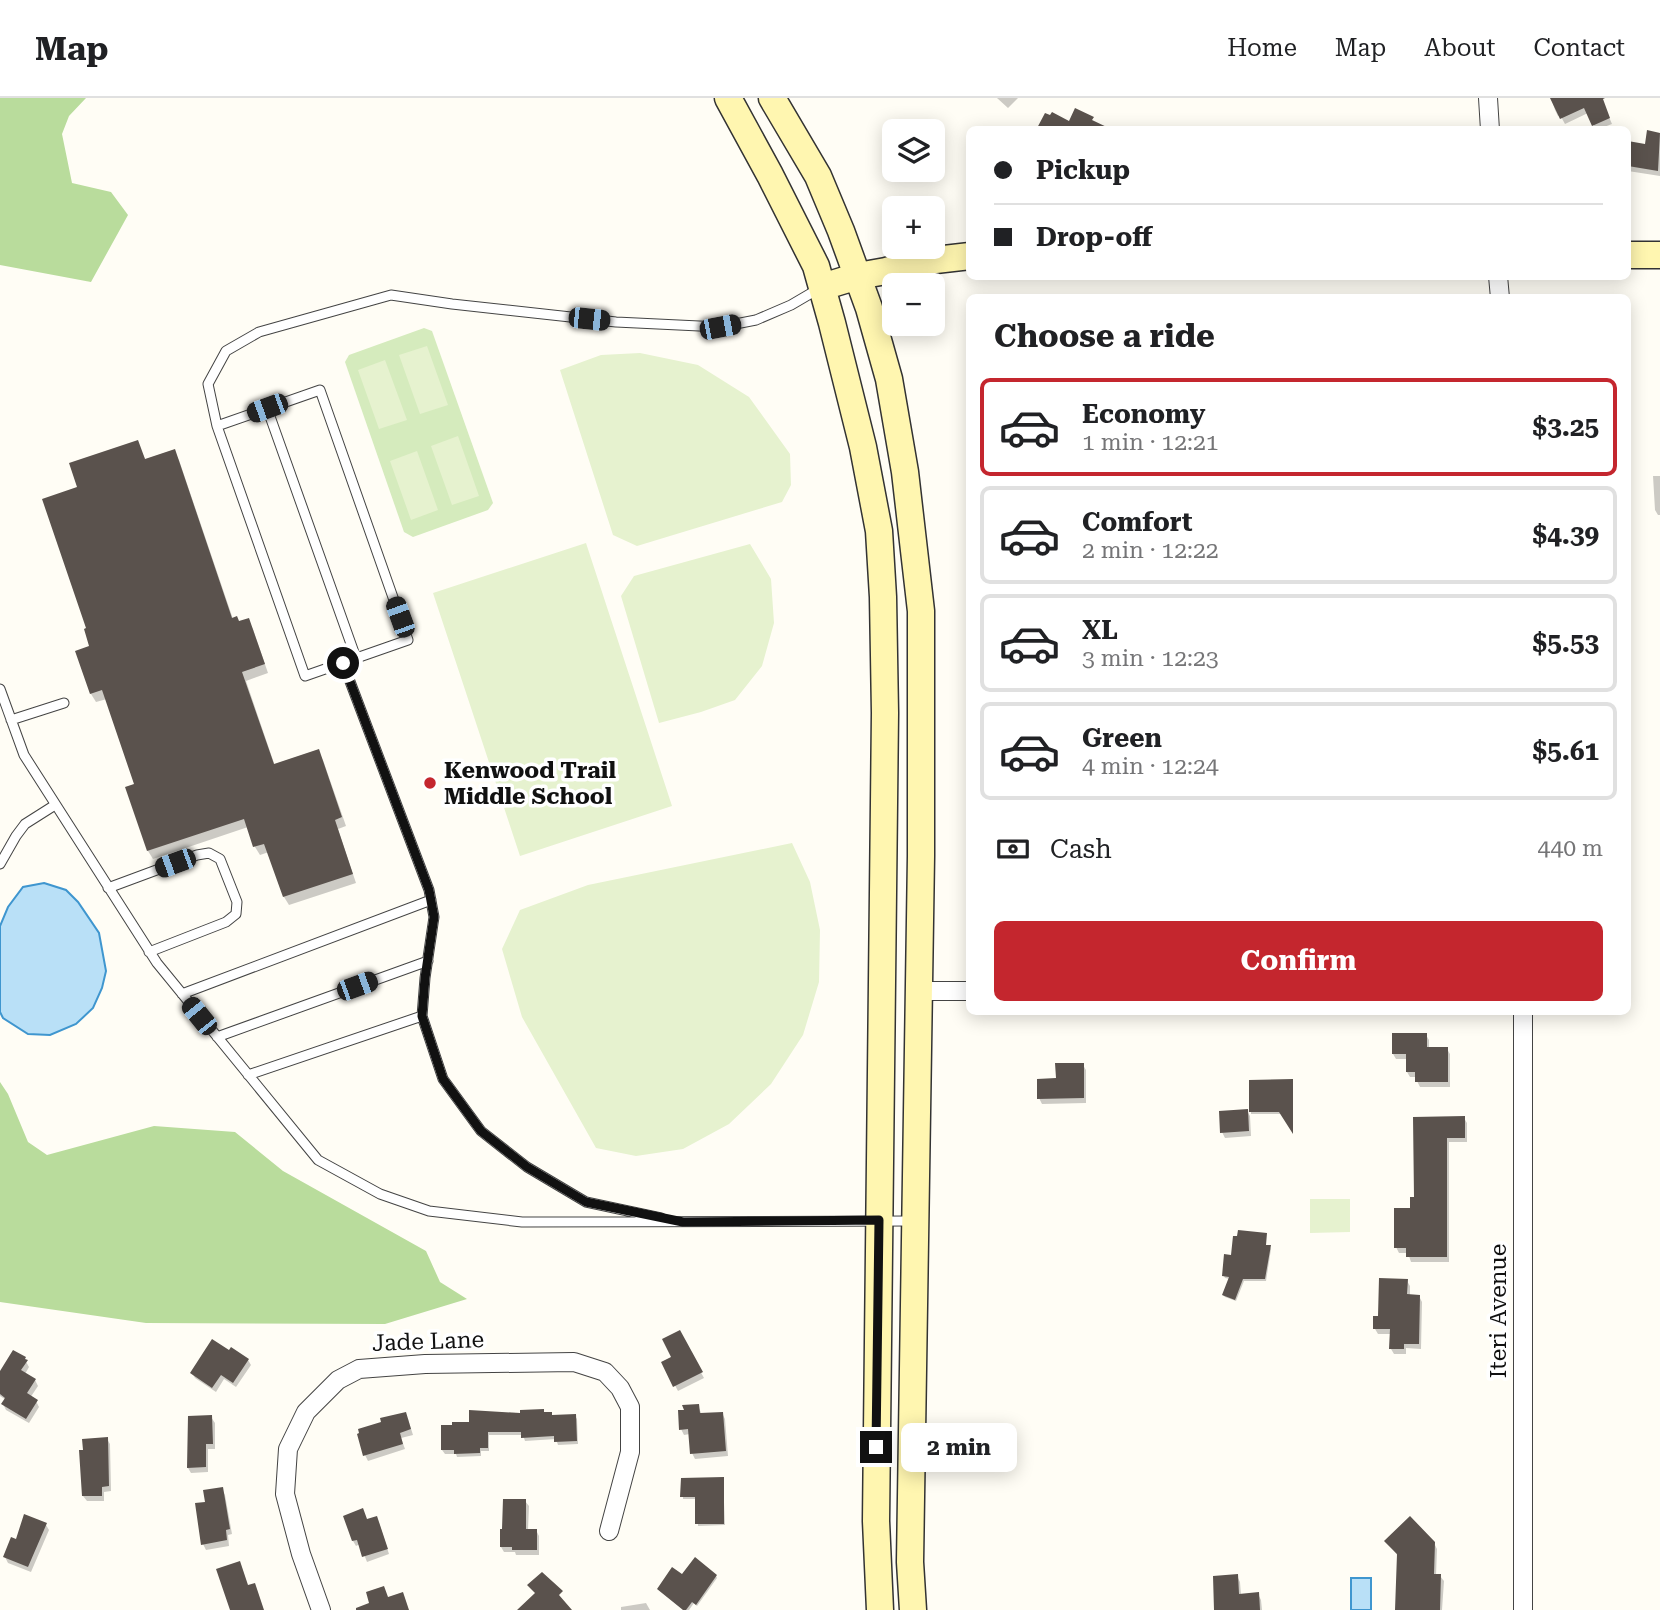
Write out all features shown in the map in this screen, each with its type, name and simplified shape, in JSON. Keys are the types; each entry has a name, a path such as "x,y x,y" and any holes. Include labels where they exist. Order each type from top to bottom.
{"main road":[{"path":"728,98 816,266 863,447 878,531 885,713 876,1521 880,1610"},
{"path":"772,98 818,176 869,307 889,379 905,472 921,611 921,856 910,1562 913,1610"},
{"path":"1631,255 1660,255"},
{"path":"822,287 925,261 966,256"}],"street":[{"path":"1488,98 1490,126"},
{"path":"919,991 966,990"},
{"name":"Iteri Avenue","path":"1523,1015 1523,1610"},
{"name":"Jade Lane","path":"321,1610 301,1555 285,1494 288,1449 306,1412 338,1380 359,1369 425,1364 574,1362 605,1372 620,1388 630,1407 630,1452 609,1531"}],"lane":[{"path":"217,426 320,390 408,640 305,676 217,426 208,384 226,351 258,332 391,295 617,322 720,327 756,320 791,305 822,287"},
{"path":"267,408 356,658"},
{"path":"343,663 429,890 434,917 422,1016 443,1079 481,1131 527,1167 586,1202 683,1222"},
{"path":"0,689 24,755 149,952 318,1160 380,1194 429,1212 522,1222 915,1220"},
{"path":"12,720 64,702"},
{"path":"0,864 25,824 55,805"},
{"path":"108,888 197,855 209,853 220,859 237,902 236,914 226,922 149,952"},
{"path":"182,994 430,900"},
{"path":"217,1037 428,961"},
{"path":"248,1075 422,1016"}],"green space":[{"path":"0,98 86,98 69,116 62,134 72,183 111,192 128,215 91,282 0,265"},
{"path":"424,328 432,331 493,503 488,510 413,537 404,532 345,362 349,355"},
{"path":"427,346 448,405 420,414 399,355"},
{"path":"640,353 698,365 749,397 790,454 791,485 782,502 637,546 613,535 560,370 601,355"},
{"path":"385,360 407,420 379,429 358,370"},
{"path":"458,436 479,496 452,505 431,446"},
{"path":"417,451 438,510 411,520 390,461"},
{"path":"586,543 672,806 520,856 433,593"},
{"path":"750,544 771,579 774,623 762,666 735,700 659,723 621,596 634,576"},
{"path":"792,843 810,882 820,930 819,982 803,1035 771,1084 729,1124 683,1149 636,1156 596,1148 522,1017 502,949 520,910 588,885"},
{"path":"0,1082 8,1094 28,1142 47,1155 154,1126 235,1132 283,1171 426,1251 440,1282 467,1299 385,1324 146,1323 0,1302"},
{"path":"1310,1199 1350,1199 1350,1232 1310,1233"}],"water":[{"path":"44,883 66,890 78,902 99,933 106,971 93,1008 76,1024 50,1035 28,1034 3,1018 0,1012 0,926 8,907 23,887"},
{"path":"1351,1578 1371,1578 1371,1610 1351,1610"}],"building":[{"path":"1550,98 1605,98 1603,99 1610,118 1592,126 1584,108 1560,119"},
{"path":"1075,108 1094,117 1092,120 1105,126 1038,126 1045,113 1050,115 1052,112 1069,121"},
{"path":"1647,130 1660,133 1658,171 1631,166 1631,142 1645,144"},
{"path":"138,440 145,459 175,449 232,618 237,616 239,621 249,618 265,664 242,672 274,764 319,749 342,817 335,820 353,874 283,897 264,844 253,847 244,819 147,851 125,787 134,784 102,690 90,694 75,651 89,646 84,629 86,628 42,499 77,487 69,463"},
{"path":"1392,1033 1427,1033 1427,1047 1448,1047 1448,1082 1415,1082 1415,1072 1406,1072 1406,1054 1392,1054"},
{"path":"1055,1063 1084,1063 1084,1098 1037,1099 1037,1079 1056,1078"},
{"path":"1293,1079 1293,1134 1279,1112 1249,1112 1249,1080"},
{"path":"1248,1109 1249,1131 1220,1133 1219,1111"},
{"path":"1465,1116 1465,1138 1447,1138 1447,1257 1406,1257 1406,1248 1394,1248 1394,1208 1410,1208 1410,1197 1414,1197 1413,1117"},
{"path":"1238,1230 1267,1233 1266,1245 1271,1245 1265,1279 1243,1279 1235,1300 1222,1295 1229,1277 1222,1276 1224,1254 1231,1255 1233,1236 1237,1236"},
{"path":"1379,1278 1408,1279 1407,1294 1420,1295 1419,1344 1404,1344 1404,1349 1389,1349 1390,1329 1373,1329 1373,1316 1378,1316"},
{"path":"680,1330 703,1372 673,1387 661,1362 671,1357 662,1339"},
{"path":"212,1339 249,1359 233,1383 221,1375 212,1388 190,1373"},
{"path":"13,1350 28,1360 21,1370 36,1379 27,1393 38,1400 26,1419 1,1404 5,1398 0,1394 0,1371"},
{"path":"699,1404 700,1413 723,1412 726,1451 690,1454 688,1429 679,1430 678,1410 684,1410 682,1405"},
{"path":"544,1409 544,1412 552,1412 552,1415 576,1414 577,1441 554,1442 554,1436 521,1438 521,1432 488,1432 488,1448 480,1448 480,1453 454,1454 454,1450 441,1450 441,1425 469,1422 469,1410 520,1413 520,1410"},
{"path":"406,1412 411,1429 400,1433 403,1444 363,1456 358,1429 381,1422 380,1418"},
{"path":"212,1415 213,1444 206,1444 206,1467 187,1468 188,1416"},
{"path":"108,1437 109,1486 102,1487 102,1496 82,1496 79,1450 83,1450 82,1439"},
{"path":"724,1477 724,1524 695,1524 695,1497 680,1497 681,1478"},
{"path":"223,1487 230,1529 226,1530 227,1540 201,1545 195,1503 205,1502 203,1490"},
{"path":"503,1499 526,1499 526,1529 537,1529 537,1550 500,1547"},
{"path":"363,1508 367,1519 377,1516 388,1549 362,1557 357,1540 352,1541 343,1516"},
{"path":"24,1514 47,1523 28,1567 3,1557 11,1537 16,1539"},
{"path":"1410,1516 1435,1542 1434,1574 1441,1574 1440,1610 1395,1610 1397,1554 1384,1541"},
{"path":"695,1557 717,1575 696,1605 692,1602 683,1610 657,1589 672,1567 682,1574"},
{"path":"240,1561 248,1585 255,1583 264,1610 230,1610 216,1569"},
{"path":"542,1572 563,1591 559,1595 572,1610 517,1610 535,1593 527,1585"},
{"path":"1238,1574 1239,1594 1259,1592 1260,1610 1214,1610 1213,1576"},
{"path":"384,1586 388,1597 403,1592 409,1610 356,1610 369,1603 366,1592"}],"place":[{"name":"Kenwood Trail Middle School","path":"430,783"}],"route":[{"path":"343,663 429,890 434,917 422,1016 443,1079 481,1131 527,1167 586,1202 683,1222 879,1220 876,1447"}]}
